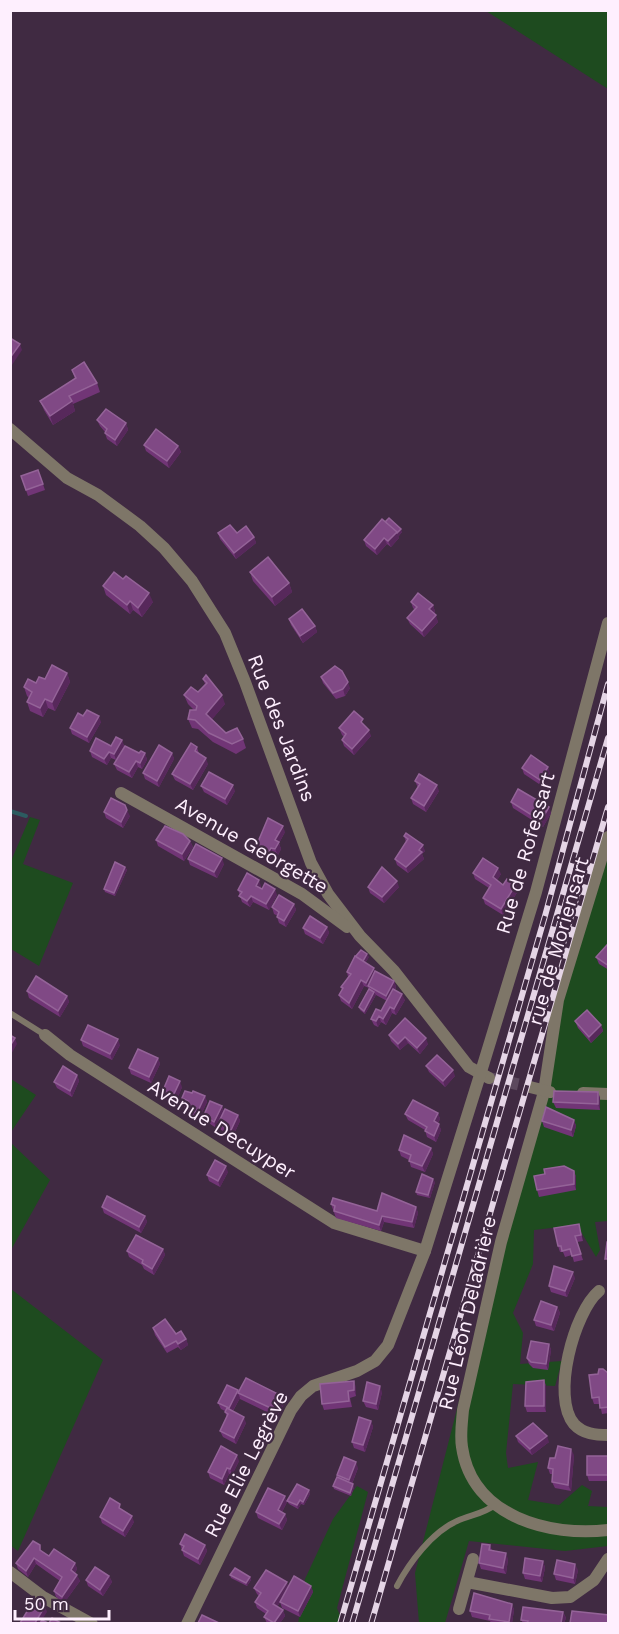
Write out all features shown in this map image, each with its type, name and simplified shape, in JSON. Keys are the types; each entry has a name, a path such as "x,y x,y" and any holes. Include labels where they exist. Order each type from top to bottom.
{"street":[{"name":"Rue des Jardins","path":"10,429 68,478 98,495 140,525 164,548 192,581 225,633 311,863 328,894 360,936 398,977 469,1067 485,1076"},
{"name":"Rue de Rofessart","path":"475,1091 485,1076 609,623"},
{"name":"Avenue Georgette","path":"121,793 302,894 360,936"},
{"name":"rue de Moriensart","path":"544,1092 558,1000 609,837"},
{"name":"Avenue Decuyper","path":"45,1035 70,1054 334,1223 425,1251"},
{"path":"531,1087 544,1092 609,1094"},
{"name":"Rue Elie Legrève","path":"187,1623 291,1410 302,1395 313,1386 357,1371 375,1361 388,1345 425,1251 475,1091"},
{"name":"Rue Léon Deladrière","path":"544,1092 501,1242 463,1410 462,1448 468,1467 480,1487 496,1504 529,1523 560,1532 609,1530"},
{"path":"599,1291 585,1306 575,1330 565,1398 567,1413 579,1428 591,1434 609,1435"},
{"path":"459,1609 473,1559"},
{"path":"467,1582 552,1598 570,1597 594,1580 609,1559"},
{"path":"10,1572 43,1597 92,1623"}],"lane":[{"name":"Avenue Decuyper","path":"10,1013 45,1035"},
{"path":"397,1586 411,1563 441,1532 456,1521 485,1512 496,1504"}],"green space":[{"path":"486,11 608,11 608,89"},
{"path":"30,817 40,820 23,864 73,883 39,966 11,949 11,861"},
{"path":"608,850 608,1221 595,1222 600,1250 596,1257 577,1225 534,1230 533,1264 513,1313 523,1333 520,1364 562,1361 555,1386 513,1384 506,1453 508,1468 538,1462 528,1500 559,1505 582,1485 592,1491 588,1506 608,1507 608,1546 565,1551 469,1541 445,1623 419,1623 415,1573 565,987"},
{"path":"11,1079 36,1095 11,1132"},
{"path":"11,1143 50,1180 11,1250"},
{"path":"11,1289 103,1360 18,1551 10,1545"},
{"path":"357,1486 368,1492 337,1608 343,1623 298,1624 305,1579 333,1519"}],"building":[{"path":"10,338 20,344 10,358"},
{"path":"84,362 97,383 69,396 72,401 50,416 40,401 76,378 72,370"},
{"path":"106,409 126,423 115,440 105,433 107,429 97,420"},
{"path":"156,429 178,446 167,461 144,445"},
{"path":"38,470 43,484 26,490 21,476"},
{"path":"389,518 401,529 397,533 385,522"},
{"path":"382,519 397,532 388,541 384,538 375,549 364,540"},
{"path":"230,525 237,533 246,526 254,537 234,553 218,533"},
{"path":"268,557 289,583 272,597 250,572"},
{"path":"114,572 123,579 126,576 149,593 138,608 130,601 127,605 103,586"},
{"path":"418,593 433,605 429,609 436,615 422,631 407,618 417,607 411,602"},
{"path":"302,609 315,626 300,636 289,619"},
{"path":"52,665 67,673 52,702 45,699 40,708 27,702 32,692 24,687 28,679 36,683 39,677 45,679"},
{"path":"335,666 342,671 348,682 343,689 333,693 321,677"},
{"path":"206,675 222,695 206,714 226,733 237,728 243,739 232,744 209,733 195,720 188,719 190,710 196,710 197,706 184,695 191,687 198,692 207,683 203,679"},
{"path":"87,710 99,716 87,737 70,728 78,713 83,716"},
{"path":"354,711 363,719 361,722 369,730 352,749 342,740 346,734 339,728"},
{"path":"116,737 122,740 114,754 109,752 104,759 90,751 96,738 111,746"},
{"path":"191,743 197,747 195,751 206,758 190,784 172,774"},
{"path":"159,745 172,753 157,781 143,773"},
{"path":"125,746 139,753 141,751 145,753 140,763 136,761 129,772 114,764"},
{"path":"531,755 548,767 540,780 522,768"},
{"path":"209,772 233,785 225,799 201,786"},
{"path":"419,774 437,785 424,806 411,798 420,784 415,781"},
{"path":"518,789 549,807 541,821 511,802"},
{"path":"111,798 125,805 127,810 121,822 104,812"},
{"path":"268,818 283,826 275,840 279,842 275,849 271,848 266,856 255,849"},
{"path":"165,826 183,834 190,841 182,854 156,840"},
{"path":"406,833 423,845 419,850 422,852 406,867 395,859 408,839 404,836"},
{"path":"196,844 222,858 214,872 188,859"},
{"path":"483,858 498,868 493,877 503,885 507,879 516,884 501,909 483,898 491,885 473,873"},
{"path":"115,862 125,867 114,893 104,889"},
{"path":"382,867 397,881 382,897 368,887"},
{"path":"247,873 259,880 256,886 262,889 265,883 275,889 266,904 251,896 247,901 239,896 242,892 238,890"},
{"path":"279,895 294,904 284,921 277,917 279,912 272,907"},
{"path":"310,916 327,927 320,938 303,928"},
{"path":"607,945 609,946 609,966 596,957"},
{"path":"361,950 367,954 363,961 355,957"},
{"path":"355,956 374,968 366,983 361,980 349,1003 339,995 343,988 341,987 351,974 347,972"},
{"path":"375,971 394,981 386,996 368,986"},
{"path":"36,976 67,996 58,1011 27,991"},
{"path":"369,989 374,992 364,1011 359,1007"},
{"path":"393,989 402,994 394,1009 390,1007 383,1019 379,1016 376,1021 371,1019 376,1009 381,1011"},
{"path":"587,1010 601,1025 589,1037 575,1021"},
{"path":"405,1018 426,1038 417,1048 405,1037 398,1044 389,1035"},
{"path":"88,1025 118,1039 110,1054 81,1040"},
{"path":"10,1035 15,1038 10,1046"},
{"path":"138,1049 158,1058 149,1077 129,1068"},
{"path":"437,1055 453,1070 443,1081 426,1066"},
{"path":"63,1066 77,1075 70,1091 54,1082"},
{"path":"169,1076 180,1081 172,1098 162,1093"},
{"path":"185,1091 192,1093 193,1091 205,1096 197,1113 185,1107 188,1101 182,1098"},
{"path":"554,1091 598,1092 598,1104 553,1102"},
{"path":"413,1100 438,1113 434,1121 439,1124 434,1136 425,1131 427,1127 405,1114"},
{"path":"210,1101 222,1106 214,1122 204,1115"},
{"path":"546,1107 574,1120 571,1130 542,1121"},
{"path":"225,1109 238,1115 231,1130 218,1124"},
{"path":"404,1135 431,1148 422,1166 409,1161 411,1155 399,1150"},
{"path":"215,1160 226,1166 218,1181 207,1175"},
{"path":"564,1166 574,1171 574,1184 537,1190 534,1176 545,1174 544,1169"},
{"path":"422,1174 433,1179 428,1195 416,1192"},
{"path":"382,1193 416,1207 412,1222 382,1216 379,1225 334,1211 335,1206 331,1204 333,1198 377,1211"},
{"path":"107,1196 145,1216 139,1227 102,1207"},
{"path":"579,1224 581,1235 575,1236 581,1254 572,1256 570,1249 562,1251 561,1246 558,1246 554,1228"},
{"path":"136,1235 163,1249 152,1269 142,1263 143,1260 127,1251"},
{"path":"607,1242 609,1242 609,1259 605,1259"},
{"path":"554,1266 573,1272 565,1291 549,1286"},
{"path":"541,1301 557,1307 551,1325 534,1320"},
{"path":"165,1319 176,1334 181,1331 186,1339 178,1344 176,1341 165,1347 153,1328"},
{"path":"531,1341 549,1344 546,1364 531,1362 527,1358"},
{"path":"599,1369 608,1373 609,1407 600,1408 599,1397 592,1398 589,1375 598,1374"},
{"path":"246,1378 282,1396 275,1410 238,1393"},
{"path":"544,1380 544,1406 525,1406 526,1382"},
{"path":"354,1381 354,1390 348,1391 349,1401 322,1404 320,1384"},
{"path":"367,1382 380,1386 376,1404 363,1401"},
{"path":"227,1385 238,1390 229,1408 218,1403"},
{"path":"227,1408 244,1417 234,1438 220,1431 228,1414 225,1412"},
{"path":"359,1417 371,1421 363,1445 352,1442"},
{"path":"533,1423 547,1436 530,1449 516,1436"},
{"path":"221,1446 237,1455 222,1479 208,1472"},
{"path":"558,1446 571,1449 568,1485 552,1482 553,1469 548,1468 550,1458 555,1458"},
{"path":"587,1456 609,1456 609,1475 587,1475"},
{"path":"344,1457 356,1462 349,1480 337,1475"},
{"path":"337,1477 353,1484 350,1493 333,1486"},
{"path":"297,1484 309,1490 303,1502 300,1500 297,1505 287,1501"},
{"path":"268,1488 285,1496 278,1510 285,1514 279,1524 256,1512"},
{"path":"110,1498 120,1504 119,1508 132,1516 123,1531 100,1517"},
{"path":"185,1534 205,1545 198,1559 182,1550 184,1546 180,1544"},
{"path":"33,1541 40,1545 40,1550 49,1556 54,1549 75,1563 71,1570 77,1575 62,1597 54,1591 62,1577 34,1558 26,1571 16,1563"},
{"path":"482,1544 490,1545 489,1550 506,1553 503,1568 479,1563"},
{"path":"525,1558 543,1561 540,1576 523,1573"},
{"path":"557,1560 575,1564 573,1578 554,1574"},
{"path":"95,1567 109,1576 100,1590 86,1580"},
{"path":"235,1568 250,1577 246,1583 230,1575"},
{"path":"266,1570 287,1582 273,1604 283,1610 274,1623 264,1617 268,1611 255,1602 261,1593 254,1588"},
{"path":"294,1576 311,1586 298,1611 280,1602"},
{"path":"474,1593 512,1604 509,1622 489,1619 490,1615 470,1611"},
{"path":"34,1600 45,1606 35,1623 20,1623"},
{"path":"523,1607 563,1612 561,1623 527,1623 528,1621 521,1620"},
{"path":"572,1611 609,1615 609,1623 570,1623"},
{"path":"202,1615 219,1623 198,1623"},
{"path":"52,1618 61,1623 49,1623"}],"waterway":[{"path":"10,811 26,816"}],"tunnel":[{"path":"489,1078 530,1087"}],"railway":[{"path":"340,1624 545,916 608,684"},
{"path":"352,1624 608,738"},
{"path":"371,1624 608,807"}]}
